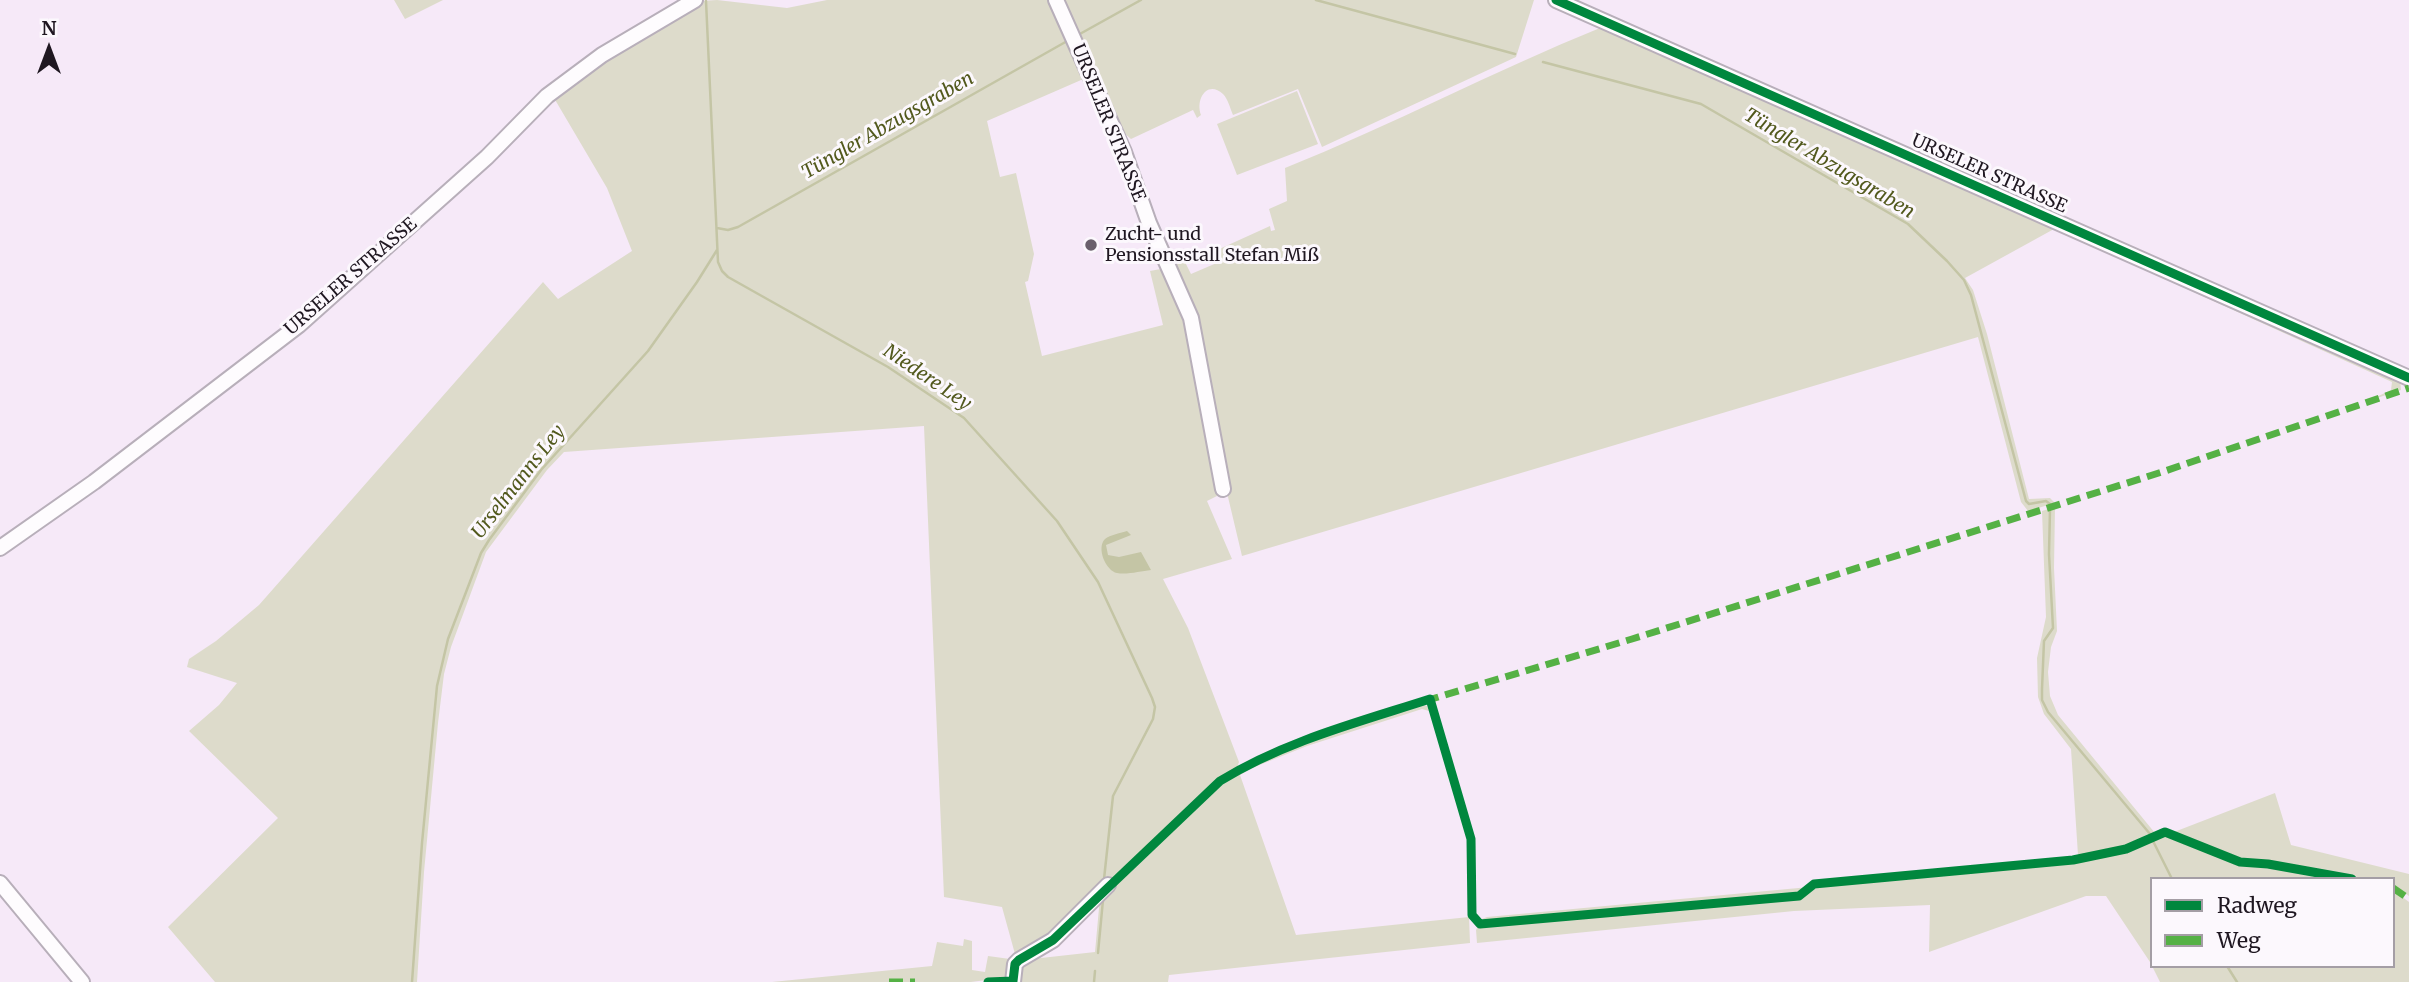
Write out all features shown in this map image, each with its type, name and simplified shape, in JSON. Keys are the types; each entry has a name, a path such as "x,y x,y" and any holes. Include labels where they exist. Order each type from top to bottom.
{"street":[{"name":"URSELER STRASSE","path":"0,548 94,482 299,325 487,157 547,96 602,55 695,0"},
{"name":"URSELER STRASSE","path":"1056,0 1124,152 1149,223 1191,318 1223,489"},
{"name":"URSELER STRASSE","path":"1556,0 2409,377"},
{"path":"0,883 82,982"},
{"path":"1013,982 1015,964 1053,940 1108,885"}],"shaded area":[{"path":"394,0 443,0 405,19"},
{"path":"717,0 787,8 827,0 1054,0 1088,77 987,121 1000,177 1016,173 1034,254 1028,281 1025,282 1042,356 1163,325 1150,271 1166,268 1188,318 1220,490 1219,495 1207,501 1232,559 1163,579 1188,628 1239,762 1237,768 1202,792 1052,936 1022,954 1015,954 1002,907 944,897 924,426 564,452 547,470 486,552 451,647 444,674 438,723 417,982 215,982 168,927 278,818 189,731 219,705 237,683 187,667 189,659 216,641 259,605 543,282 558,299 632,251 607,188 554,98 605,58 701,1"},
{"path":"1060,0 1534,0 1516,57 1322,147 1298,89 1233,115 1223,94 1218,90 1208,90 1201,97 1201,115 1197,118 1193,110 1131,139 1117,127"},
{"path":"1600,28 2054,229 1965,278 1973,290 1987,334 2029,499 2050,498 2055,503 2028,511 2021,502 1978,337 1242,556 1228,497 1196,320 1171,266 1184,260 1191,274 1219,262 1215,251 1270,226 1271,231 1275,230 1269,209 1287,201 1285,168"},
{"path":"1297,91 1318,144 1237,175 1217,124"},
{"path":"2172,276 2400,377 2401,390 2368,401 2391,390 2392,382 2167,280"},
{"path":"2055,507 2057,631 2051,647 2048,672 2050,696 2058,715 2155,833 2125,846 2078,855 2071,749 2044,714 2038,697 2037,658 2046,617 2042,511"},
{"path":"1127,531 1131,535 1106,545 1108,555 1119,557 1141,552 1151,570 1117,573 1106,564 1102,543 1113,535"},
{"path":"1423,705 1427,706 1429,711 1422,709 1307,746 1240,775 1296,935 1469,917 1470,943 1169,975 1168,982 1016,982 1023,960 1095,952 1100,897 1202,798 1253,766 1280,753"},
{"path":"2275,793 2291,845 2409,874 2409,896 2395,886 2395,877 2348,877 2232,857 2174,832"},
{"path":"2169,835 2231,861 2326,877 2150,877 2150,962 2106,896 2086,896 1929,952 1930,905 1794,911 1477,943 1476,930 1482,919 1487,917 2078,862 2132,851"},
{"path":"2395,892 2409,902 2409,982 2160,982 2153,968 2395,968"},
{"path":"964,939 972,941 972,970 985,972 988,956 1010,959 1013,961 1010,977 971,982 772,982 932,966 937,942 963,946"}],"waterway":[{"name":"Tüngler Abzugsgraben","path":"1078,35 1141,0"},
{"name":"Tüngler Abzugsgraben","path":"1316,0 1515,54"},
{"name":"Niedere Ley","path":"706,1 718,262 722,271 728,277 888,367 964,418 1057,521 1098,582 1152,698 1155,707 1153,719 1113,796 1104,879"},
{"name":"Tüngler Abzugsgraben","path":"717,228 728,230 738,227 1069,40"},
{"name":"Tüngler Abzugsgraben","path":"1543,62 1701,104 1908,224 1964,280 1971,295 2026,501 2029,504 2046,501 2050,504"},
{"name":"Urselmanns Ley","path":"412,982 437,686 448,639 481,553 541,470 648,351 717,250"},
{"name":"Tüngler Abzugsgraben","path":"2050,509 2049,554 2053,628 2044,641 2042,700 2048,712 2150,834"},
{"name":"Tüngler Abzugsgraben","path":"2153,841 2171,877"},
{"name":"Niedere Ley","path":"1098,953 1103,900"},
{"name":"Tüngler Abzugsgraben","path":"2228,968 2237,982"},
{"name":"Niedere Ley","path":"1094,982 1095,971"}],"marked path":[{"path":"1425,701 1632,639 2162,472 2409,388"},
{"path":"2395,889 2409,899"},
{"path":"889,982 915,982"}],"cycle path":[{"path":"1556,0 2409,378"},
{"path":"988,982 1013,981 1015,964 1019,960 1053,940 1220,781 1296,744 1430,699 1471,839 1472,915 1480,924 1799,896 1814,884 2073,860 2126,849 2165,832 2240,862 2268,864 2341,877"}],"place":[{"name":"Zucht- und Pensionsstall Stefan Miß","path":"1091,245"}]}
